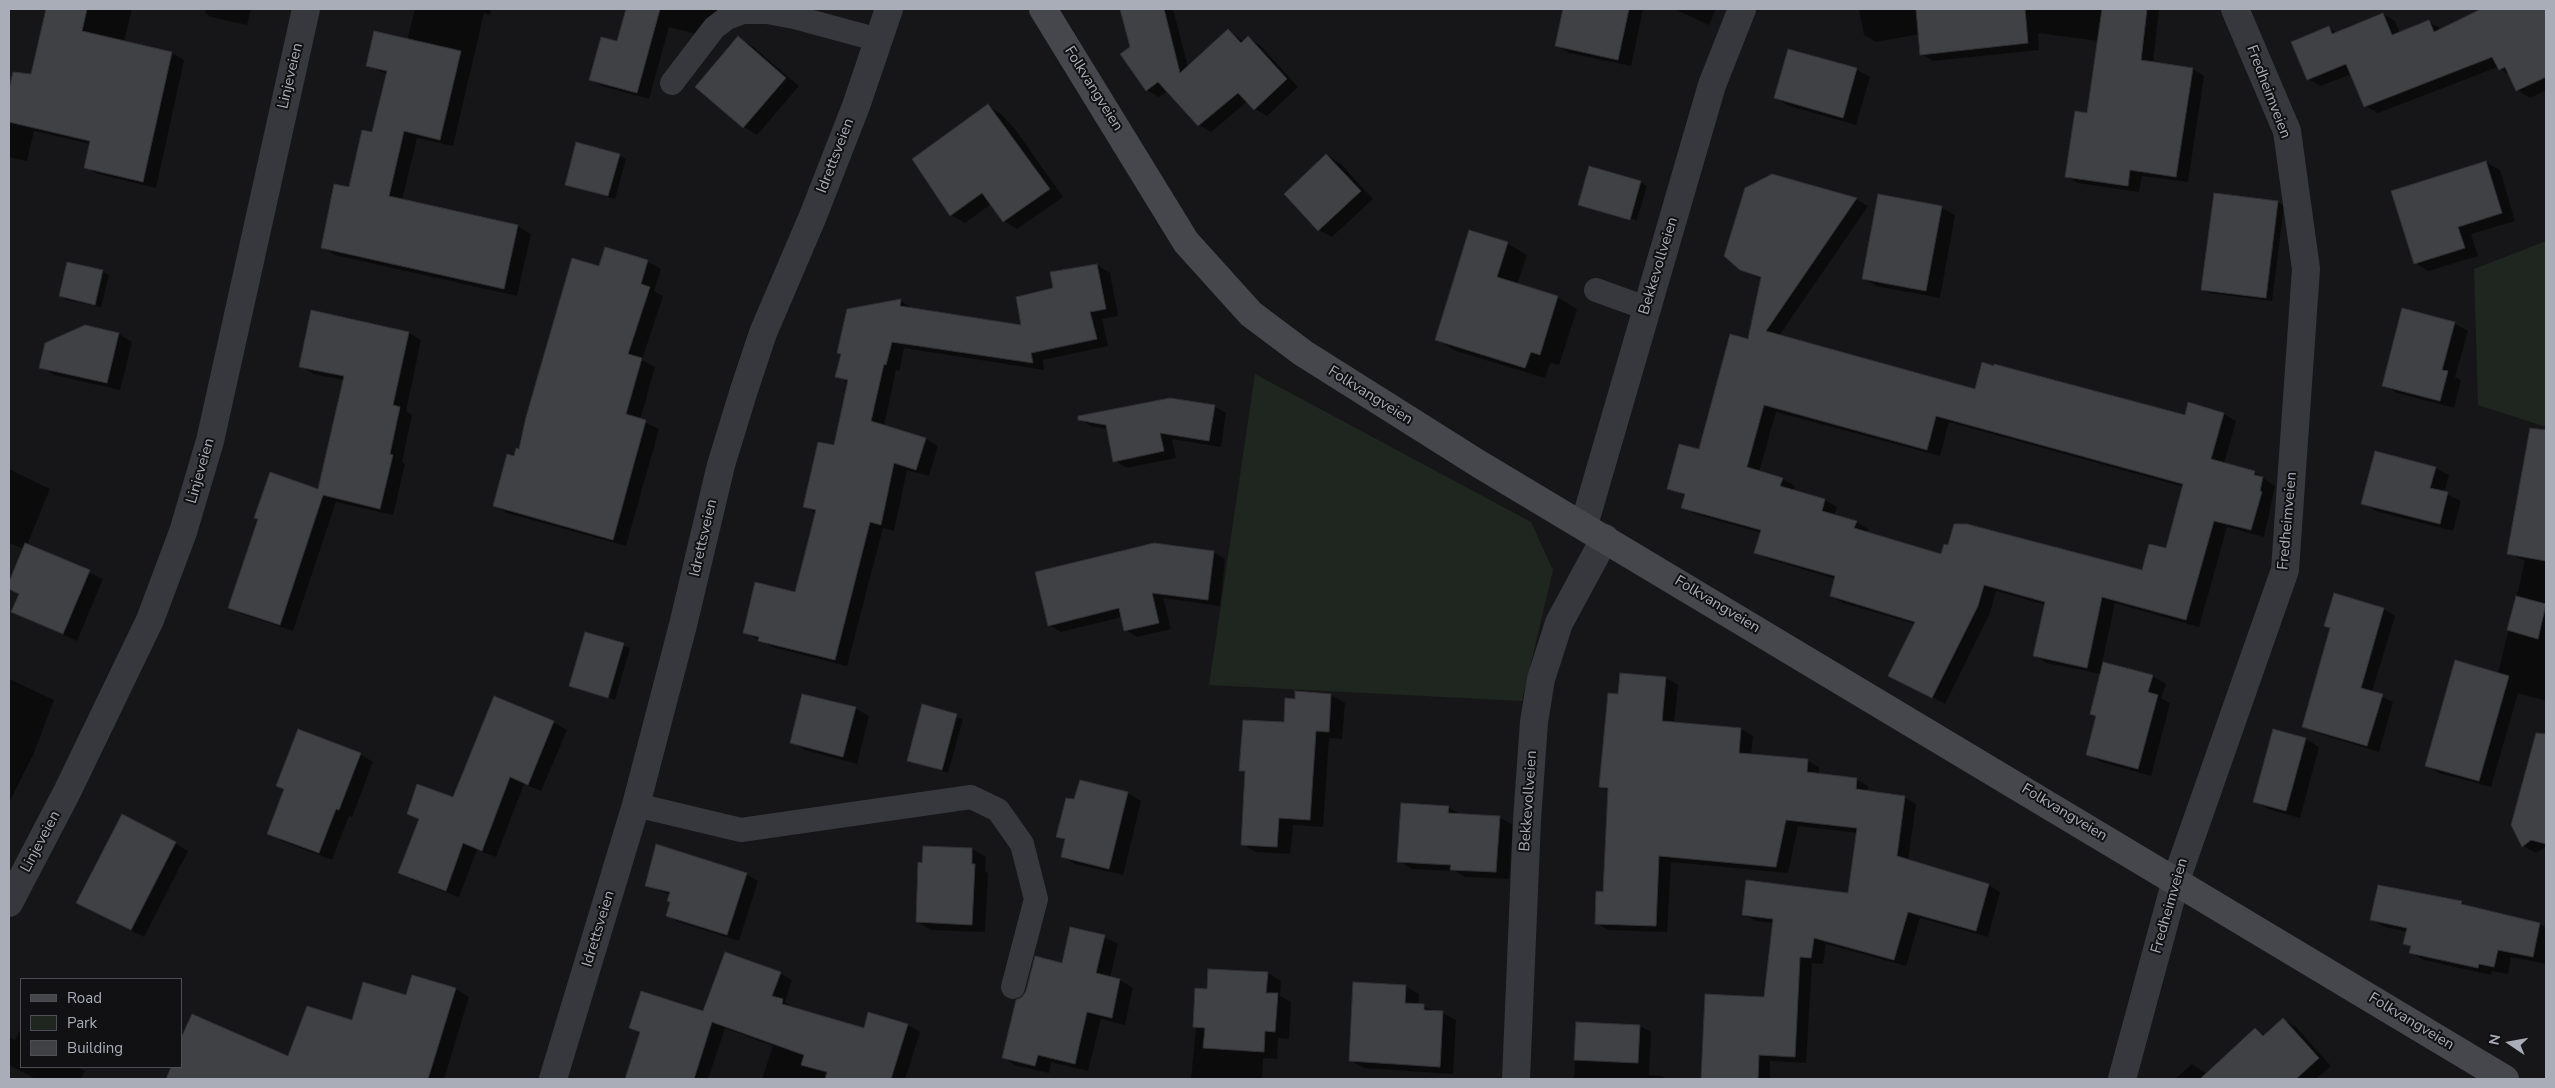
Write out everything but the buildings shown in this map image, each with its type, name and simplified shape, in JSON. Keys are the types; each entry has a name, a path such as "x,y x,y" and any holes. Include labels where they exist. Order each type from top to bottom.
{"street":[{"name":"Linjeveien","path":"9,903 67,792 150,620 183,532 210,441 306,9"},
{"name":"Idrettsveien","path":"553,1079 636,805 684,625 721,465 744,390 763,334 813,216 889,9"},
{"name":"Folkvangveien","path":"1043,9 1186,242 1252,314 1303,353 1594,532 2505,1079"},
{"name":"Bekkevollveien","path":"1516,1079 1527,820 1534,722 1541,679 1559,623 1594,532 1646,308 1712,85 1742,9"},
{"name":"Fredheimveien","path":"2122,1079 2176,880 2285,570 2306,270 2287,131 2235,9"}],"lane":[{"path":"672,83 714,28 727,18 743,12 767,12 794,17 879,40"},
{"path":"1596,290 1646,308"},
{"path":"636,805 741,830 971,798 998,810 1022,844 1036,899 1013,988"}],"green space":[{"path":"2546,241 2546,427 2478,405 2474,269"},
{"path":"1255,374 1531,522 1553,570 1522,701 1209,685"}]}
